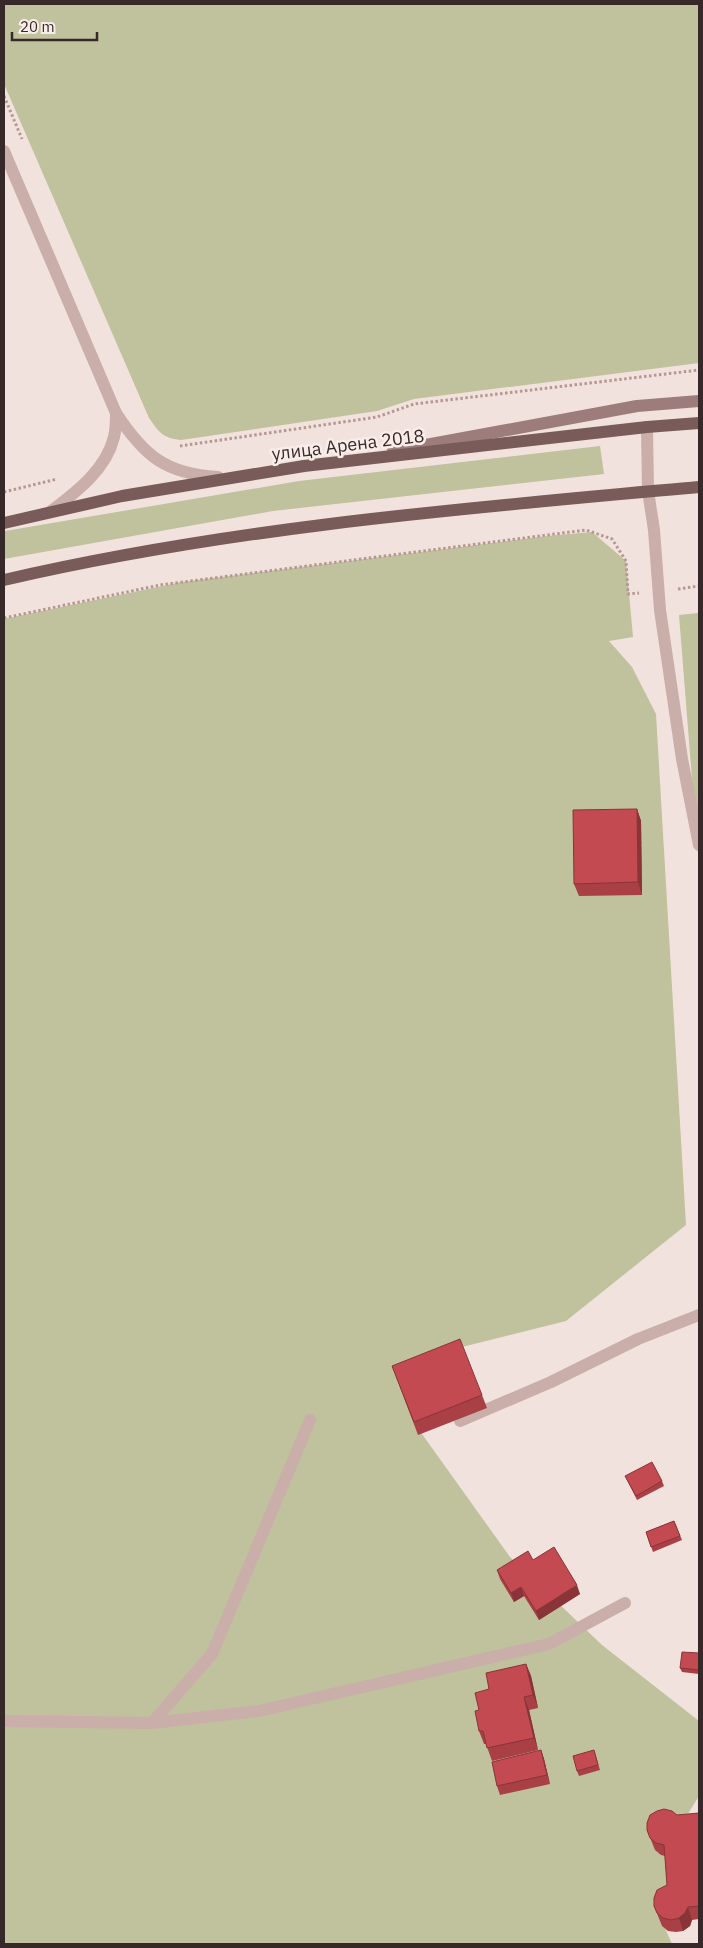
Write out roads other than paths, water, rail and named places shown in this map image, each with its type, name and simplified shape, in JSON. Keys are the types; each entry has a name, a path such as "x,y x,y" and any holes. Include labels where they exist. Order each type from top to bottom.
{"main road":[{"path":"304,466 637,406 699,401"},
{"name":"улица Арена 2018","path":"4,523 122,496 235,479 304,466 647,427 699,423"},
{"path":"4,580 211,540 382,517 699,487"}],"street":[{"path":"4,151 116,413 144,450 159,462 177,470 201,476 235,479"},
{"path":"50,512 95,474 108,454 115,436 116,413"},
{"path":"647,427 648,491 654,530 660,610 682,759 699,845"},
{"path":"460,1421 551,1382 638,1339 699,1315"},
{"path":"152,1723 212,1654 310,1420"},
{"path":"4,1721 152,1723 259,1711 549,1644 625,1603"}]}
